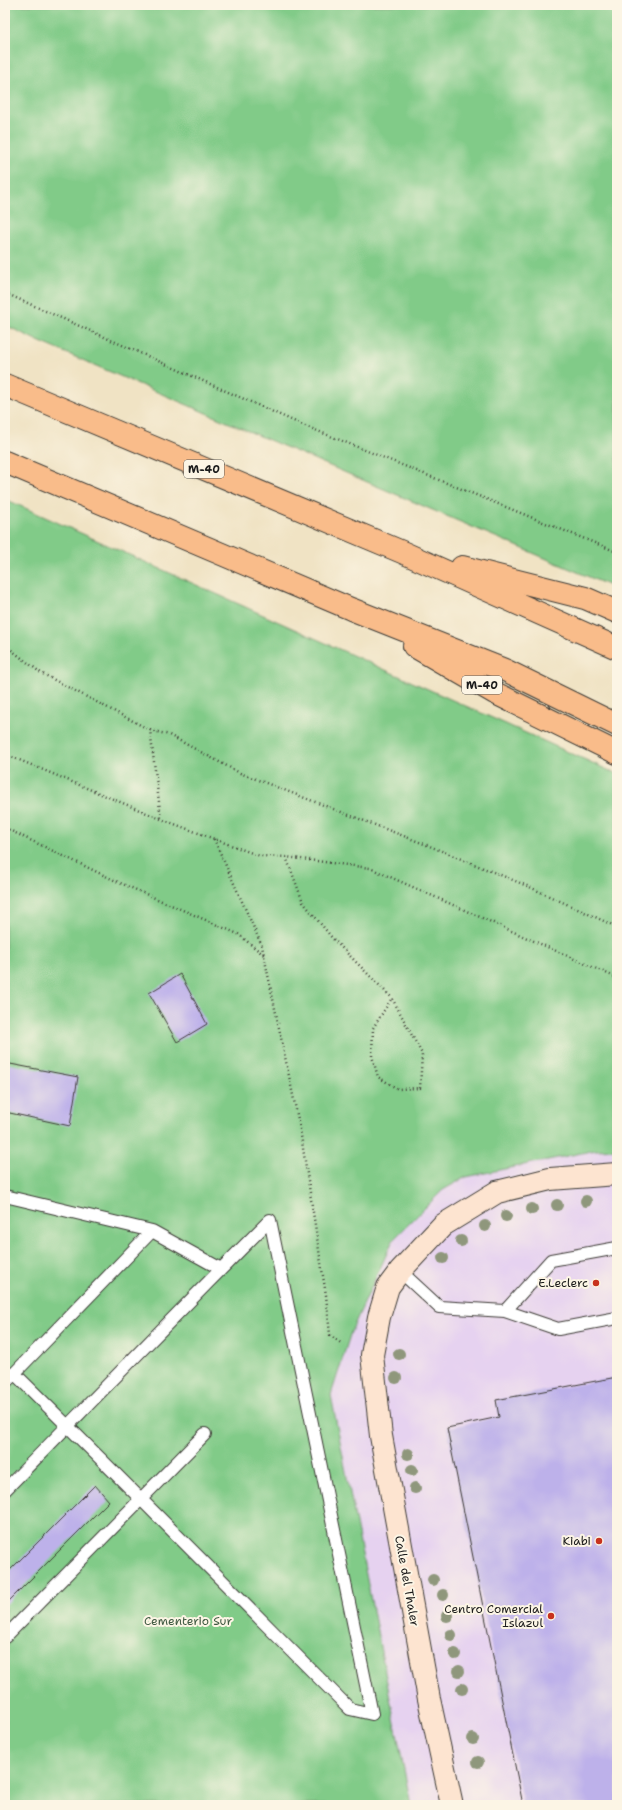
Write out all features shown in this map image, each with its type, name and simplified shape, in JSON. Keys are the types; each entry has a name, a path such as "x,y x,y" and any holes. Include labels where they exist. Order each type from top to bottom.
{"highway":[{"name":"M-40","path":"5,385 402,552 617,648"},
{"name":"M-40","path":"5,462 351,609 507,671 617,725"},
{"name":"M-40","path":"402,552 585,598 617,612"},
{"name":"M-40","path":"351,609 495,693 617,753"}],"street":[{"name":"Calle del Thaler","path":"452,1805 429,1699 381,1436 372,1355 379,1317 388,1287 400,1271 443,1225 497,1192 550,1179 617,1174"}],"lane":[{"path":"5,1196 152,1231 221,1269"},
{"path":"5,1490 68,1426 221,1269 270,1220 372,1714 350,1709 68,1426 14,1373"},
{"path":"5,1383 152,1231"},
{"path":"505,1311 552,1260 617,1248"},
{"path":"400,1271 439,1307 505,1311 558,1328 617,1318"},
{"path":"5,1637 140,1498 205,1434"}],"path":[{"path":"5,293 298,423 617,552"},
{"path":"5,645 41,673 150,730 169,735 240,773 428,845 525,885 617,928"},
{"path":"150,730 161,819"},
{"path":"5,754 161,819 260,856 286,857 370,868 617,978"},
{"path":"5,828 118,882 238,934 264,956"},
{"path":"213,838 262,946 300,1130 326,1295 330,1335 342,1344"},
{"path":"286,857 303,902 333,939 392,998 422,1054 420,1088 398,1089 378,1077 372,1056 373,1028 392,998"}],"shaded area":[{"path":"617,1149 617,1805 411,1805 331,1395 351,1332 393,1240 443,1190 466,1177 596,1150"}],"green space":[{"path":"5,5 617,5 617,589 38,341 5,325"},
{"name":"Cementerio Sur","path":"5,499 617,774 617,1149 596,1150 466,1177 443,1190 393,1240 351,1332 331,1395 411,1805 5,1805"}],"building":[{"path":"180,974 207,1024 177,1042 149,993"},
{"path":"5,1063 78,1077 70,1126 5,1112"},
{"name":"Centro Comercial Islazul","path":"617,1377 617,1805 523,1805 447,1428 499,1417 496,1400"},
{"path":"95,1485 109,1501 5,1605 5,1575"}],"place":[{"name":"E.Leclerc","path":"596,1283"},
{"name":"Kiabi","path":"599,1541"},
{"name":"Centro Comercial Islazul","path":"551,1616"}]}
